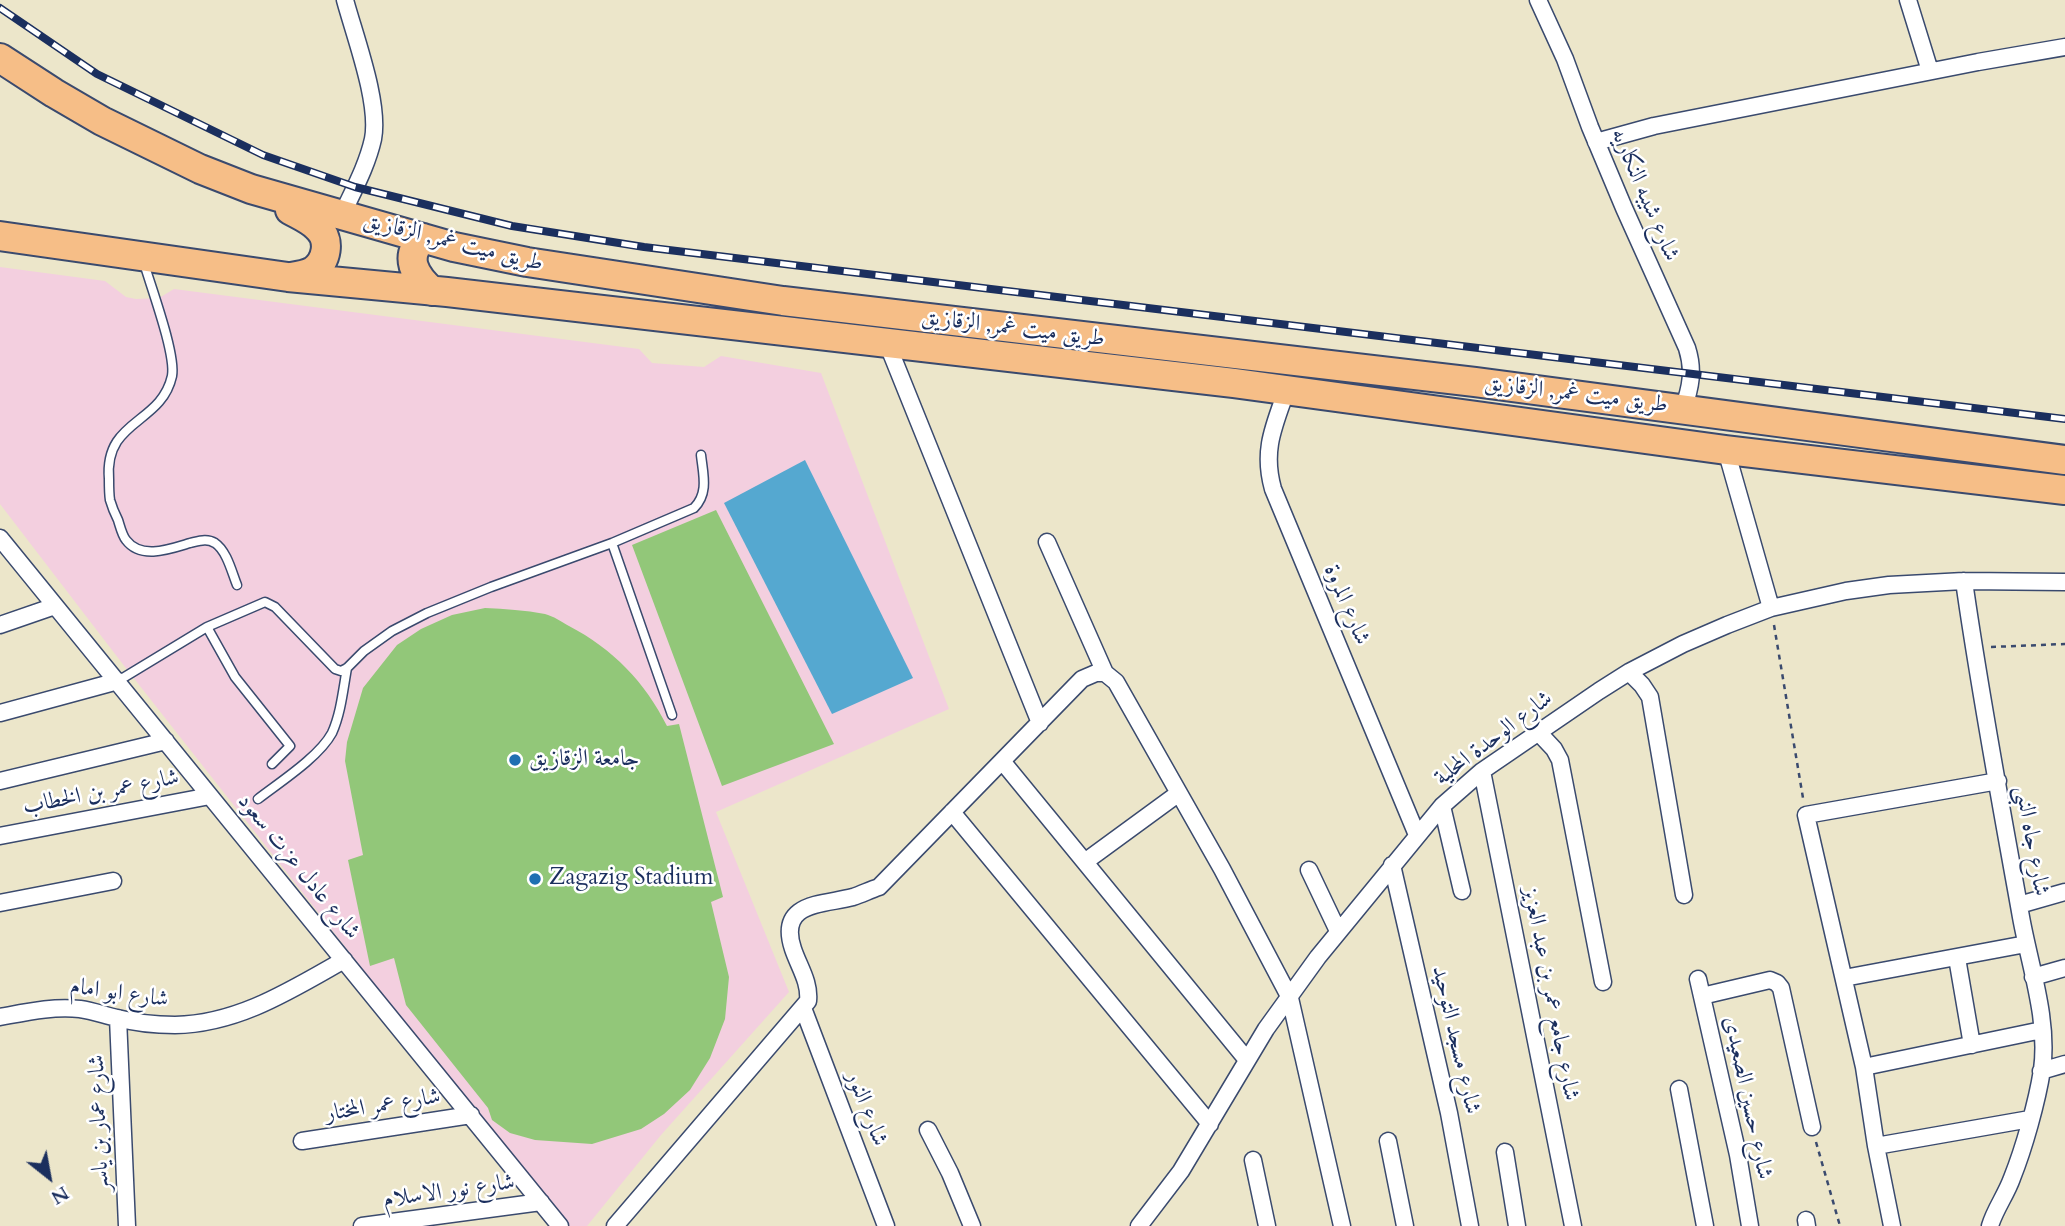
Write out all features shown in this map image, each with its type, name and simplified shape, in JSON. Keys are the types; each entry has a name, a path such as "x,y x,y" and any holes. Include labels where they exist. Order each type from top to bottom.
{"highway":[{"name":"طريق ميت غمر, الزقازيق","path":"0,58 102,121 188,163 251,189 423,239 527,262 783,302 1424,376 2065,460"},
{"path":"251,189 312,222 321,230 326,240 326,252 321,263 312,271 289,278"},
{"name":"طريق ميت غمر, الزقازيق","path":"0,236 289,278 432,291 1287,389 1726,450 2065,490"},
{"path":"423,239 415,248 413,265 432,291"}],"street":[{"path":"342,215 368,158 374,124 370,91 345,0"},
{"name":"شارع شيبه النكاريه","path":"1538,0 1565,59 1596,142 1692,362 1689,393 1683,409"},
{"path":"1908,0 1930,71"},
{"path":"1596,142 1654,126 2065,47"},
{"path":"887,343 1040,723"},
{"name":"شارع المروة","path":"1287,389 1269,441 1268,465 1273,489 1417,835"},
{"path":"1726,450 1771,608"},
{"name":"شارع عادل عزت سعود","path":"0,538 560,1226"},
{"path":"1047,542 1105,673 1116,682 1222,869 1290,998 1342,1226"},
{"path":"0,564 16,558"},
{"name":"شارع الوحدة المحلية","path":"1139,1226 1181,1171 1266,1029 1338,931 1442,806 1482,771 1629,672 1694,639 1771,608 1889,585 1964,581 2065,582"},
{"name":"شارع جاه النبى","path":"1964,581 2042,1030 2041,1071 2030,1119 2012,1179 1990,1226"},
{"path":"0,625 55,606"},
{"path":"1629,672 1650,697 1684,895"},
{"path":"615,1226 808,1001 808,988 790,938 790,927 799,911 815,904 853,897 878,887 1082,679 1096,673 1105,673"},
{"path":"0,713 118,681"},
{"path":"1539,733 1560,760 1604,982"},
{"path":"0,781 166,741"},
{"path":"1002,761 1247,1060"},
{"name":"شارع جامع عمر بن عبد العزيز","path":"1482,771 1573,1226"},
{"path":"1892,1226 1864,1067 1806,815 1997,782"},
{"path":"1086,862 1179,793"},
{"name":"شارع عمر بن الخطاب","path":"0,836 210,796"},
{"path":"1442,806 1462,891"},
{"path":"952,812 1210,1124"},
{"name":"شارع مسجد التوحيد","path":"1392,865 1449,1114 1470,1226"},
{"path":"1309,870 1338,931"},
{"path":"0,904 113,881"},
{"path":"2019,905 2065,892"},
{"path":"1844,978 2026,944"},
{"path":"1957,958 1972,1045"},
{"name":"شارع ابو امام","path":"0,1017 61,1008 80,1009 147,1024 206,1022 235,1016 262,1005 344,960"},
{"path":"2033,977 2065,968"},
{"name":"شارع حسين الصعيدى","path":"1698,979 1735,1143 1750,1226"},
{"path":"1702,996 1770,980 1777,982 1781,988 1812,1126"},
{"name":"شارع النور","path":"803,1008 886,1226"},
{"name":"شارع عمار بن ياسر","path":"118,1018 127,1226"},
{"path":"1864,1067 2042,1030"},
{"path":"2041,1071 2065,1064"},
{"path":"1679,1089 1705,1226"},
{"name":"شارع عمر المختار","path":"302,1141 471,1115"},
{"path":"1876,1146 2030,1119"},
{"path":"928,1130 972,1226"},
{"path":"1388,1141 1405,1226"},
{"path":"1505,1152 1517,1226"},
{"path":"1253,1160 1267,1226"},
{"name":"شارع نور الاسلام","path":"362,1226 541,1202"}],"lane":[{"path":"142,256 170,349 173,373 166,393 112,446 108,466 110,500 125,539 137,550 151,552 202,540 214,542 221,549 237,585"},
{"path":"118,681 207,627 265,602 275,607 334,669 341,671 392,631 428,613 612,543 694,508 701,501 704,492 701,455"},
{"path":"612,543 672,715"},
{"path":"207,627 235,677 290,746 272,764"},
{"path":"258,799 321,749 332,732 340,709 347,668"}],"path":[{"path":"1771,608 1806,815"},
{"path":"1974,648 2065,644"},
{"path":"1812,1126 1840,1226"}],"shaded area":[{"name":"جامعة الزقازيق","path":"0,267 105,281 126,297 136,299 159,298 174,289 639,349 652,363 704,367 721,356 821,373 949,709 716,812 789,992 661,1135 587,1226 565,1226 0,504"}],"green space":[{"path":"716,510 834,744 722,786 632,545"},
{"name":"Zagazig Stadium","path":"485,608 545,614 585,635 614,656 638,681 667,726 679,724 723,897 711,902 729,977 725,1019 710,1058 690,1090 664,1114 641,1129 592,1144 535,1140 510,1133 492,1120 488,1108 406,1005 394,958 370,966 348,860 363,855 345,761 347,742 363,688 397,645 421,629 452,615"}],"water":[{"path":"805,460 913,678 832,714 724,503"}],"railway":[{"path":"0,8 97,74 263,155 355,187 512,226 644,247 2065,419"}],"place":[{"name":"جامعة الزقازيق","path":"515,760"},
{"name":"Zagazig Stadium","path":"535,879"}]}
